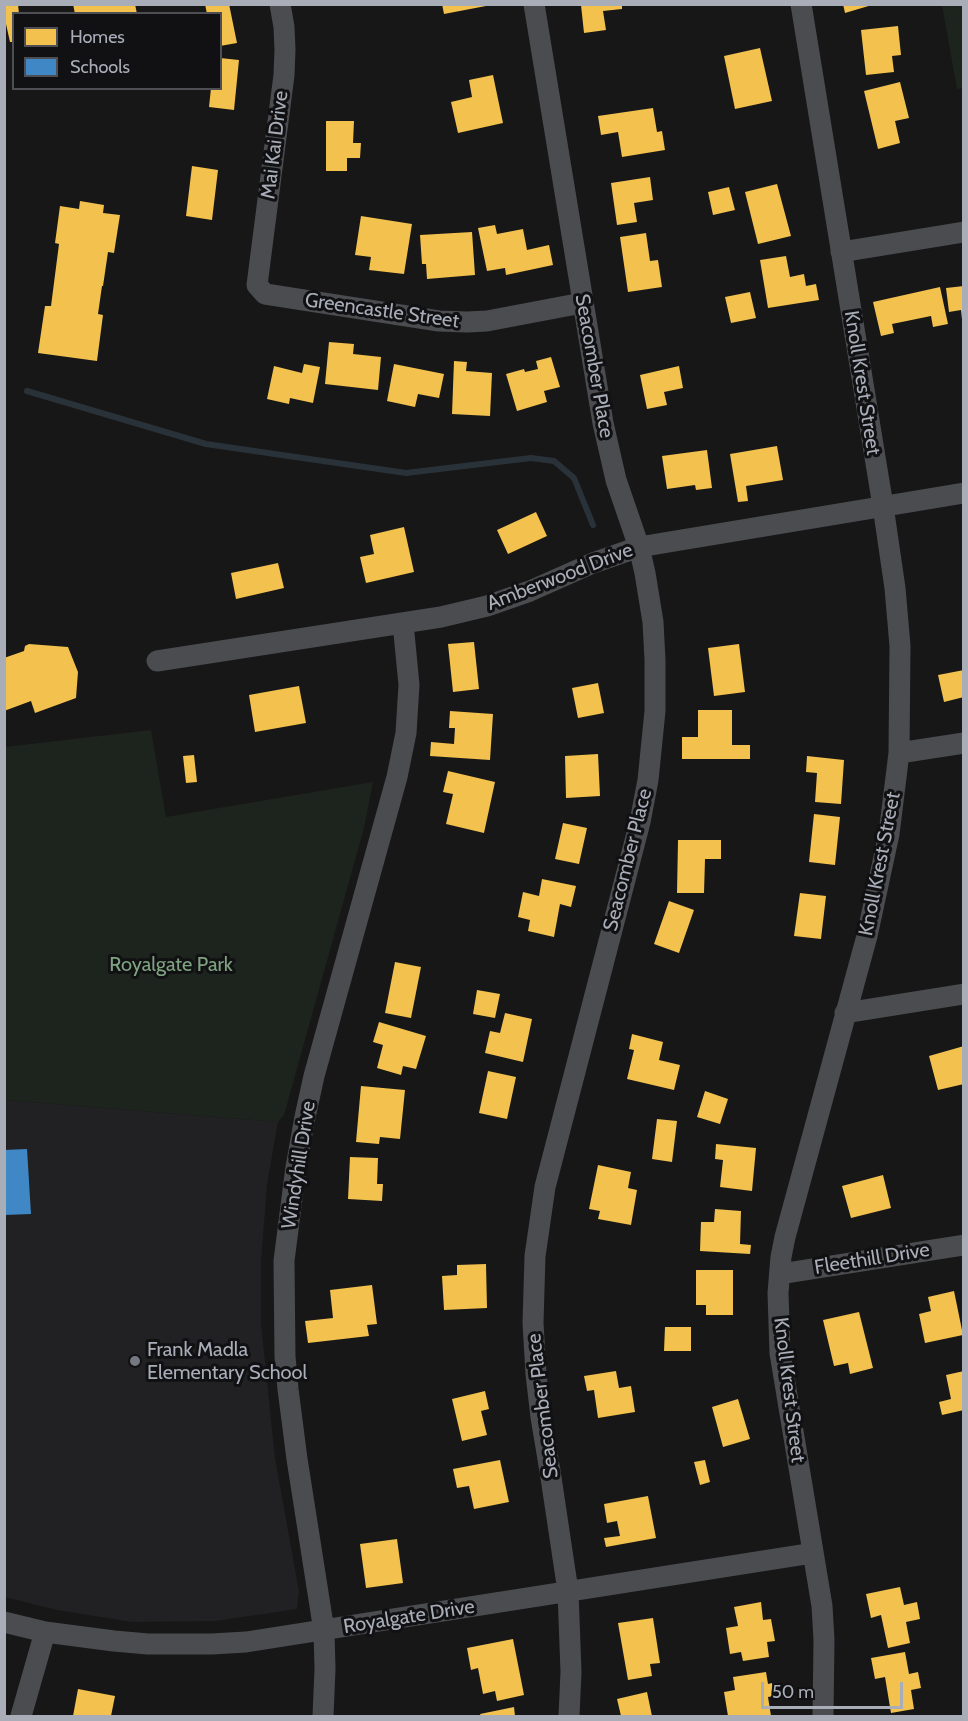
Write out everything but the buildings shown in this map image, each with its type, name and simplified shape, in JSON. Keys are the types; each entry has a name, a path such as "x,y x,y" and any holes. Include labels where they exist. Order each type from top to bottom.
{"street":[{"name":"Mai Kai Drive","path":"257,285 284,75 285,39 280,4"},
{"name":"Seacomber Place","path":"534,4 603,423 616,480 639,548 653,622 655,660 655,711 648,780 640,822 545,1187 535,1256 533,1323 536,1374 568,1591 571,1672 569,1716"},
{"name":"Knoll Krest Street","path":"801,4 883,506 895,588 900,646 899,753 884,857 867,936 785,1237 778,1293 780,1353 822,1606 823,1716"},
{"path":"841,252 963,232"},
{"name":"Greencastle Street","path":"257,285 265,294 439,321 487,321 582,303"},
{"name":"Amberwood Drive","path":"157,661 441,616 487,606 530,591 593,563 657,543 963,493"},
{"name":"Windyhill Drive","path":"323,1716 324,1631 288,1389 285,1357 284,1261 296,1167 314,1076 397,777 404,744 409,685 403,622"},
{"path":"899,753 963,743"},
{"path":"845,1013 963,994"},
{"name":"Fleethill Drive","path":"780,1274 963,1245"},
{"name":"Royalgate Drive","path":"4,1622 45,1632 148,1644 246,1642 813,1553"},
{"path":"21,1716 45,1632"}],"shaded area":[{"name":"Frank Madla Elementary School","path":"5,1100 278,1122 267,1184 261,1262 261,1324 275,1458 299,1592 297,1609 215,1621 132,1622 57,1610 5,1597"}],"green space":[{"path":"942,5 963,5 963,88 957,89"},
{"name":"Royalgate Park","path":"151,730 166,817 373,782 364,828 284,1115 278,1122 5,1100 5,747"}],"waterway":[{"path":"27,391 206,444 406,473 531,458 554,461 574,478 593,525"}],"place":[{"name":"Frank Madla Elementary School","path":"135,1361"}]}
